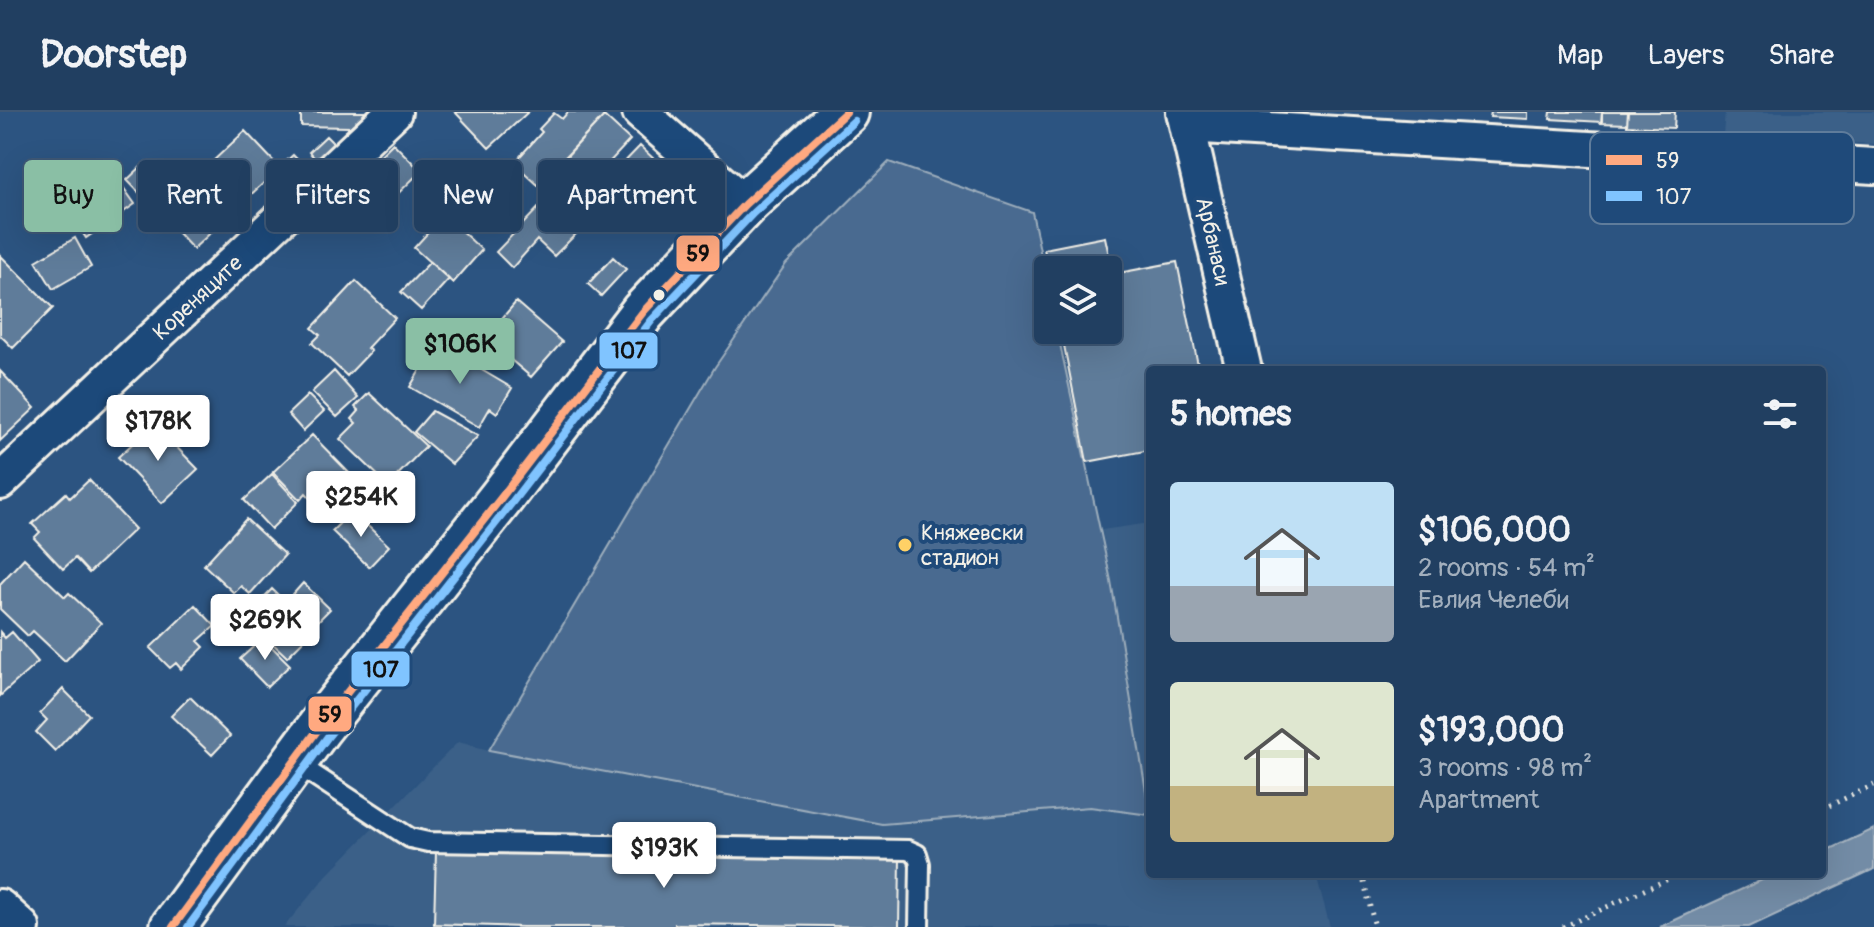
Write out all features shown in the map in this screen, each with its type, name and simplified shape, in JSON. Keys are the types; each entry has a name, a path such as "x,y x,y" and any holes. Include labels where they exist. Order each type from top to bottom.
{"street":[{"name":"Кореняците","path":"0,482 394,112"},
{"path":"640,112 745,204"},
{"path":"173,927 294,762 643,312 745,204 846,112"},
{"path":"1186,119 1590,147"},
{"name":"Арбанаси","path":"1186,119 1243,366"},
{"path":"1854,165 1874,166"},
{"path":"0,907 22,927"}],"lane":[{"path":"294,762 410,838 428,842 908,850 917,854 920,864 919,927"}],"path":[{"path":"1826,807 1874,785"},
{"path":"1363,878 1375,927"},
{"path":"1563,927 1670,878"}],"shaded area":[{"path":"1725,112 1874,112 1874,144 1854,143 1854,132 1723,132"},
{"path":"889,162 1032,212 1041,256 1034,256 1034,344 1060,344 1111,581 1146,791 1146,814 1090,807 882,824 489,750 715,367 786,264"},
{"path":"1146,524 1146,788 1102,530"},
{"path":"458,742 489,750 1146,814 1146,878 1317,878 1330,927 284,927 326,876"},
{"path":"1874,829 1874,869 1749,927 1660,927 1766,878 1826,878 1826,851"}],"building":[{"path":"301,112 367,112 350,127 301,126"},
{"path":"455,112 528,112 489,148"},
{"path":"568,112 600,112 604,116 563,160 538,160 538,185 522,170 522,160 517,160 542,132 539,129 554,113 562,119"},
{"path":"1491,112 1528,112 1528,119 1490,117"},
{"path":"1551,112 1602,112 1602,122 1550,119"},
{"path":"1602,112 1628,112 1627,124 1601,123"},
{"path":"1628,112 1675,112 1674,128 1627,126"},
{"path":"604,116 630,140 611,160 562,160"},
{"path":"245,131 272,160 266,160 266,181 250,195 250,160 214,160"},
{"path":"326,136 341,151 331,160 316,160 309,152"},
{"path":"393,143 414,164 414,178 398,194 398,160 376,160"},
{"path":"640,146 655,160 627,160"},
{"path":"138,170 138,192 127,180"},
{"path":"122,186 135,204 122,213"},
{"path":"538,208 538,232 578,232 554,256 537,240 512,268 496,252 515,232 522,232 522,225"},
{"path":"177,232 212,232 193,249"},
{"path":"429,232 462,232 482,250 453,283 414,248"},
{"path":"1105,237 1109,256 1046,256 1044,249"},
{"path":"75,238 91,267 53,289 36,261"},
{"path":"0,255 53,308 13,348 0,335"},
{"path":"613,257 626,269 601,296 588,284"},
{"path":"430,262 449,279 421,310 401,292"},
{"path":"1177,262 1198,366 1146,366 1146,451 1087,462 1064,344 1122,344 1122,272"},
{"path":"356,281 395,318 367,348 371,351 347,376 312,343 320,335 312,328"},
{"path":"516,302 562,342 531,377 485,338"},
{"path":"436,343 512,388 497,413 490,408 479,427 410,387"},
{"path":"0,371 35,408 0,441"},
{"path":"334,371 358,398 337,417 312,392"},
{"path":"369,393 426,446 388,485 340,439 356,423 352,419 359,411 355,407"},
{"path":"308,395 324,411 303,431 288,414"},
{"path":"432,411 478,436 452,464 414,432"},
{"path":"154,424 198,469 162,503 118,457"},
{"path":"312,435 353,477 320,508 306,493 300,500 273,472"},
{"path":"272,474 298,502 271,529 244,500"},
{"path":"89,480 135,529 89,573 75,558 63,569 34,538 40,532 32,524 66,493 70,498"},
{"path":"352,511 389,546 369,567 332,531"},
{"path":"246,519 285,555 250,594 241,586 234,593 204,565"},
{"path":"24,558 65,597 69,593 101,623 65,661 33,631 28,636 0,609 0,584"},
{"path":"303,583 330,609 312,627 286,602"},
{"path":"272,589 314,630 287,657 245,617"},
{"path":"195,605 215,626 198,641 204,647 181,669 176,663 170,668 150,648"},
{"path":"0,632 5,638 12,632 38,662 0,696"},
{"path":"263,638 290,665 267,687 240,659"},
{"path":"63,689 89,715 55,751 36,732 47,720 40,713"},
{"path":"190,697 230,736 212,755 171,716"},
{"path":"436,851 900,857 899,927 675,924 675,927 523,927 434,924"}],"transit line":[{"name":"59","path":"173,927 319,728 643,312 745,204 846,112"},
{"name":"107","path":"188,927 329,735 652,320 753,213 854,121"}],"place":[{"name":"Княжевски стадион","path":"905,545"}]}
